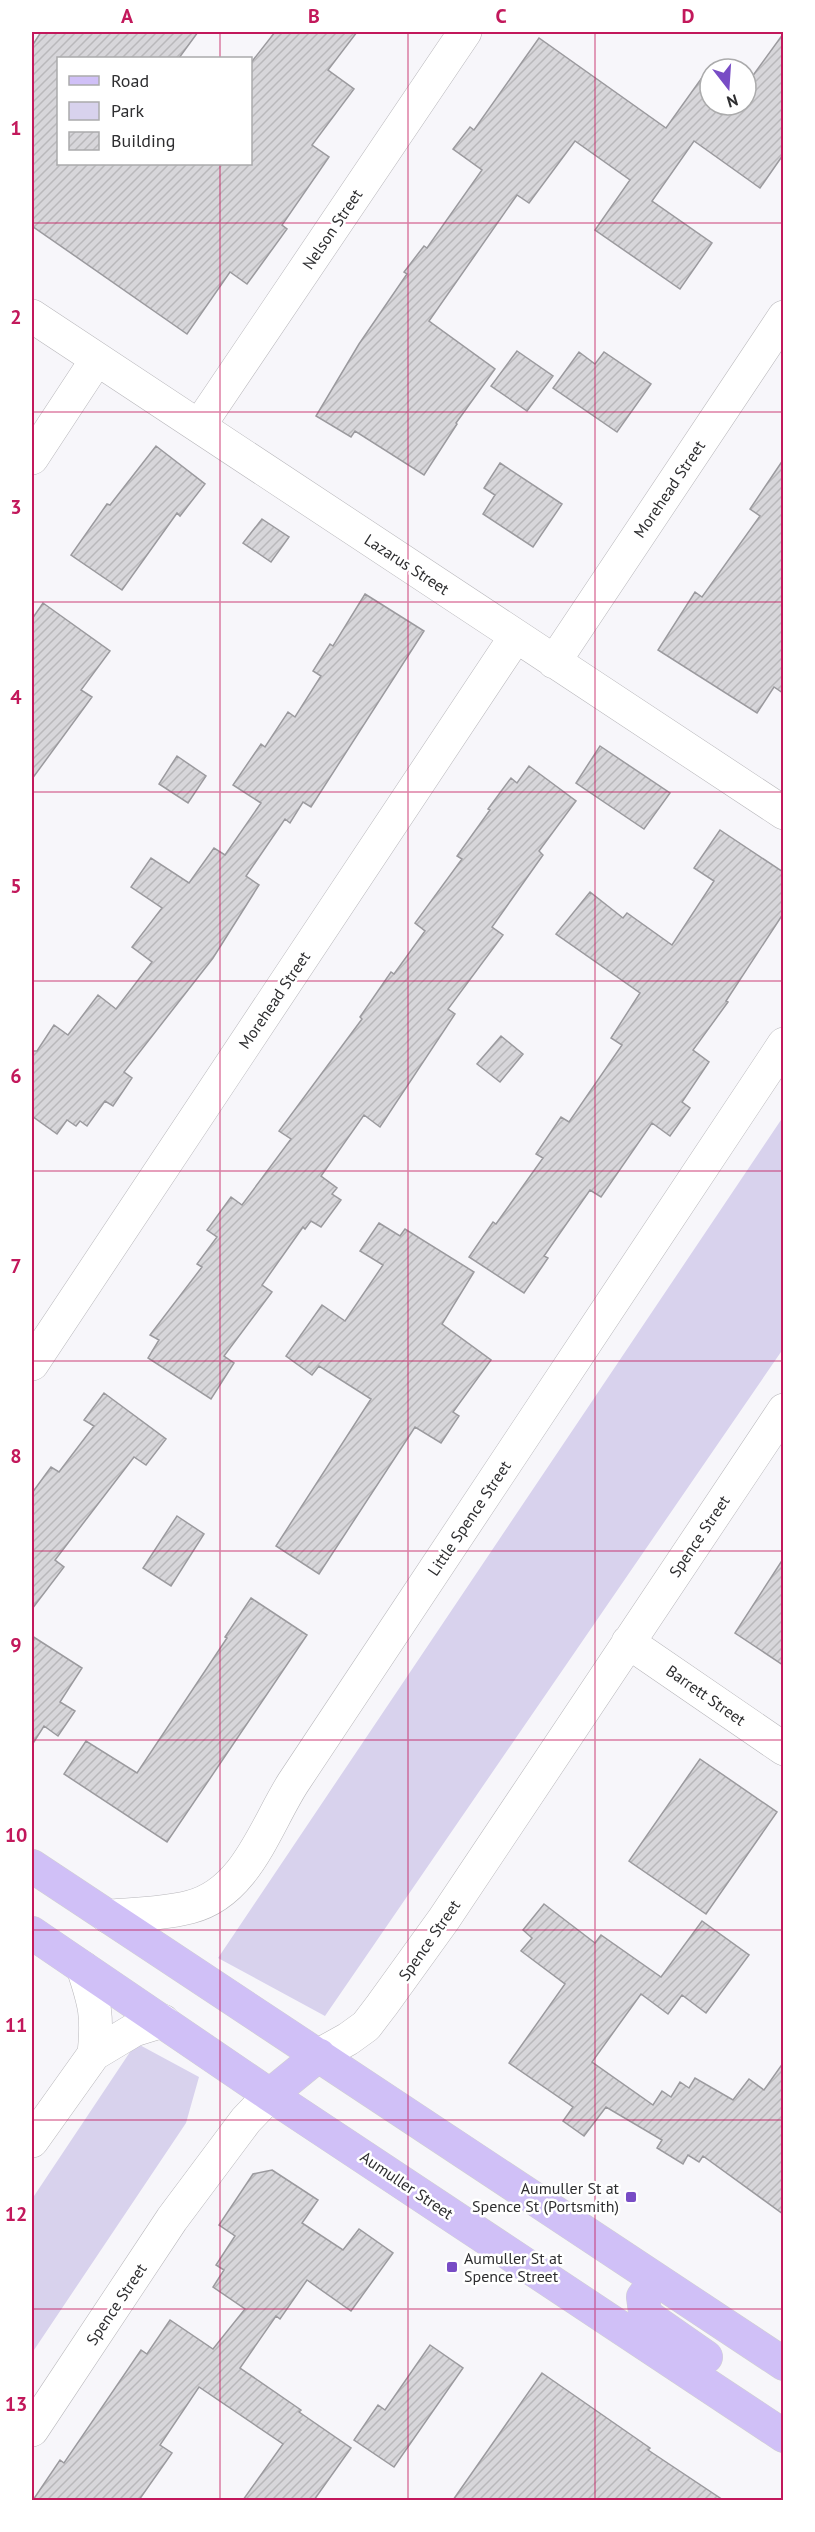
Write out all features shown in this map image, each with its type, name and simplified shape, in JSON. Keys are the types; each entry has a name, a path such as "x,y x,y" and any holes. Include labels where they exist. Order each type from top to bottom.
{"main road":[{"path":"32,1866 783,2364"},
{"name":"Aumuller Street","path":"32,1933 270,2095 774,2429"},
{"name":"Spence Street","path":"270,2095 319,2055"},
{"path":"656,2280 643,2297 645,2312 735,2377 774,2429"}],"street":[{"name":"Nelson Street","path":"199,426 465,32"},
{"name":"Lazarus Street","path":"32,316 783,813"},
{"name":"Morehead Street","path":"554,662 783,316"},
{"path":"32,458 97,359"},
{"name":"Morehead Street","path":"32,1364 516,636"},
{"name":"Little Spence Street","path":"107,1916 168,1912 196,1906 220,1893 240,1875 294,1783 783,1044"},
{"name":"Spence Street","path":"319,2055 366,2026 444,1919 783,1410"},
{"name":"Barrett Street","path":"628,1642 783,1749"},
{"path":"83,1968 96,2006 97,2028 94,2054"},
{"path":"32,2141 94,2054 134,2030 163,2021"},
{"name":"Spence Street","path":"32,2430 172,2219 246,2120 270,2095"}],"green space":[{"path":"783,1117 783,1349 325,2016 218,1958"},
{"path":"136,2043 199,2077 186,2123 32,2353 32,2199"}],"building":[{"path":"41,32 198,32 180,57 57,57 57,165 252,165 252,61 275,32 357,32 328,70 354,89 312,145 329,157 282,225 287,229 247,284 230,272 187,334 32,226 32,46"},
{"path":"783,34 783,155 760,188 694,141 652,201 712,243 680,289 595,230 630,180 575,141 529,203 517,195 429,321 495,369 456,423 424,475 355,431 351,437 316,416 359,344 407,274 404,272 424,246 427,248 482,170 453,149 470,127 474,130 539,38 666,128 698,83 698,117 758,117 758,68"},
{"path":"517,351 553,376 527,411 491,386"},
{"path":"579,352 595,364 604,352 651,384 617,432 553,388"},
{"path":"156,446 205,484 180,516 177,513 122,590 71,555 107,504 110,505"},
{"path":"783,460 783,693 774,687 757,713 658,650 695,592 702,597 760,516 750,509"},
{"path":"500,463 562,504 533,547 483,514 495,495 484,488"},
{"path":"262,519 289,537 271,562 243,543"},
{"path":"365,594 424,631 311,807 303,802 290,823 285,819 246,876 259,885 213,958 124,1072 132,1078 113,1106 105,1101 87,1126 80,1121 76,1126 67,1120 57,1134 32,1116 32,1051 37,1051 54,1025 68,1035 98,995 116,1009 152,962 132,947 162,908 131,887 151,858 189,883 214,848 225,855 261,803 233,785 261,744 265,747 288,712 295,717 321,676 313,671 330,644 333,646"},
{"path":"43,603 110,651 81,690 92,697 32,779 32,619"},
{"path":"600,746 670,793 644,829 576,783"},
{"path":"177,756 206,776 188,803 159,784"},
{"path":"529,766 576,801 539,851 543,855 492,927 503,935 448,1009 455,1014 380,1127 364,1115 321,1176 337,1188 332,1194 341,1200 321,1227 311,1221 305,1229 303,1227 262,1285 272,1292 224,1356 234,1363 211,1399 148,1358 159,1340 150,1335 202,1267 197,1264 217,1237 207,1230 231,1197 242,1205 291,1139 279,1131 362,1019 360,1017 391,972 394,974 425,931 415,923 462,859 457,856 490,810 488,809 511,778 517,783"},
{"path":"720,830 783,872 783,914 726,1001 728,1002 693,1050 709,1062 682,1102 690,1108 670,1136 652,1123 601,1197 590,1190 544,1256 548,1258 524,1293 469,1257 493,1222 496,1224 543,1158 536,1154 561,1117 569,1122 622,1045 611,1038 640,993 556,934 590,892 623,918 627,913 672,945 714,881 694,868"},
{"path":"501,1036 523,1054 500,1082 477,1064"},
{"path":"379,1223 400,1236 405,1229 474,1272 442,1324 491,1360 453,1412 459,1416 441,1443 415,1427 319,1574 276,1546 371,1399 319,1366 312,1375 286,1356 322,1305 345,1321 383,1265 360,1251"},
{"path":"104,1393 166,1439 146,1465 134,1457 55,1560 64,1567 32,1609 32,1493 51,1467 59,1472 94,1426 84,1420"},
{"path":"177,1516 204,1534 171,1586 143,1568"},
{"path":"783,1559 783,1665 735,1633"},
{"path":"251,1598 307,1635 167,1842 64,1774 86,1741 137,1773"},
{"path":"32,1636 82,1668 60,1702 75,1711 58,1736 44,1726 32,1745"},
{"path":"700,1759 777,1812 706,1914 629,1861"},
{"path":"544,1904 595,1943 601,1935 661,1977 702,1921 749,1955 706,2013 682,1995 668,2014 641,1994 592,2062 653,2105 662,2091 671,2097 680,2082 689,2088 695,2078 733,2100 749,2079 764,2090 783,2063 783,2214 703,2156 699,2162 688,2155 683,2164 657,2148 662,2140 606,2107 584,2136 563,2121 573,2107 509,2063 565,1984 521,1951 532,1938 523,1930"},
{"path":"272,2170 318,2200 302,2223 343,2250 359,2229 393,2253 351,2311 307,2280 280,2319 276,2316 240,2368 351,2448 314,2500 243,2500 283,2444 199,2387 160,2445 172,2453 139,2500 33,2500 60,2460 64,2463 141,2350 147,2354 170,2320 213,2349 245,2309 213,2287 224,2270 216,2265 235,2236 219,2225 253,2174"},
{"path":"430,2345 463,2368 394,2467 354,2440 378,2405 385,2410"},
{"path":"542,2373 650,2448 648,2450 723,2500 453,2500"}],"place":[{"name":"Aumuller St at Spence St (Portsmith)","path":"631,2197"},
{"name":"Aumuller St at Spence Street","path":"452,2267"}]}
